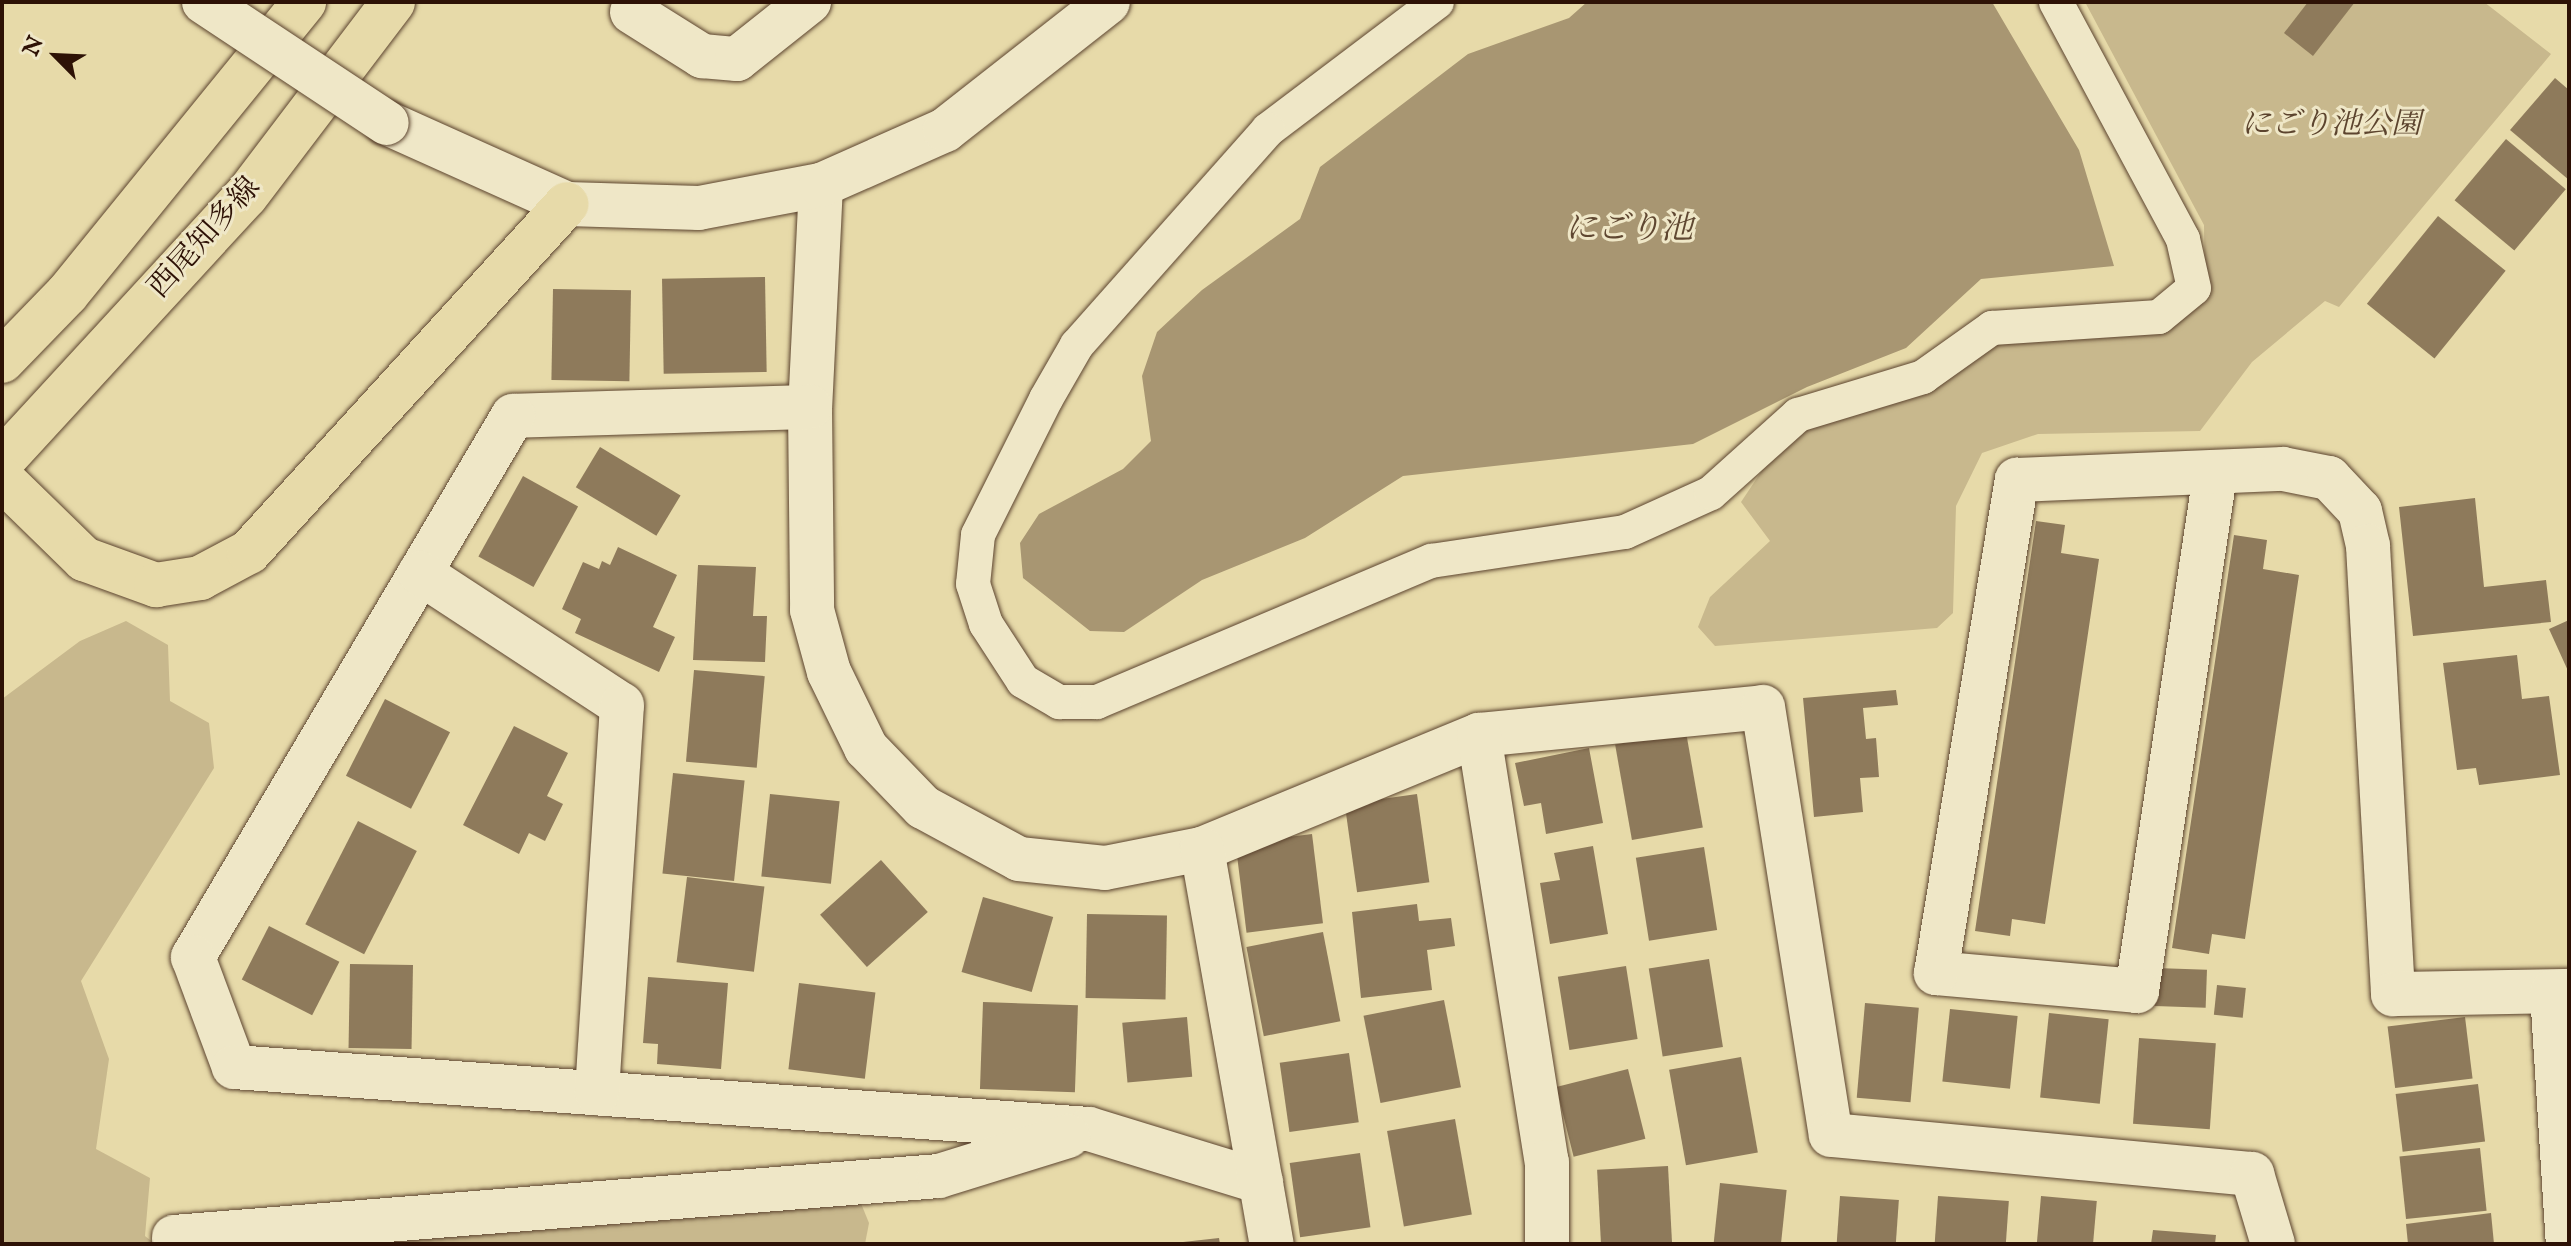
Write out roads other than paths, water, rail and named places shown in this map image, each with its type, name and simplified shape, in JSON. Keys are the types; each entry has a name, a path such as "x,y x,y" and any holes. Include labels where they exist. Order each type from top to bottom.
{"main road":[{"path":"2,361 67,294 304,2"},
{"name":"西尾知多線","path":"2,461 246,196 393,2"},
{"path":"2,479 84,559 156,585 200,578 249,552 567,204"}],"street":[{"path":"204,2 387,123 567,204 699,208 821,185 945,130 1108,2"},
{"path":"632,12 702,56 737,59 809,2"},
{"path":"1437,2 1268,130 1077,345 1046,399 978,535 973,584 986,624 1023,681 1059,702 1097,702 1431,561 1625,532 1711,493 1798,415 1923,377 1992,328 2159,317 2194,288 2183,239 2056,2"},
{"path":"821,185 810,407 812,610 829,672 866,748 923,807 1019,859 1105,868 1202,849 1479,735 1763,707 1831,1135 2252,1174 2273,1244"},
{"path":"810,407 513,416 193,957 234,1067 1089,1129 1261,1182"},
{"path":"2215,475 2137,991 1936,973 2017,480 2215,475 2283,469 2329,478 2360,511 2368,546 2393,994 2560,991 2568,1244"},
{"path":"420,573 622,705 597,1093"},
{"path":"1479,735 1547,1162 1547,1244"},
{"path":"1202,849 1272,1244"},
{"path":"174,1237 939,1176 1089,1129"}],"water":[{"name":"にごり池","path":"1587,2 1992,2 2079,150 2114,266 1981,279 1906,348 1807,387 1693,444 1403,476 1305,538 1202,580 1124,632 1090,631 1023,578 1020,543 1039,514 1123,469 1151,441 1142,376 1157,332 1202,290 1300,219 1320,167 1468,54 1569,18"}],"park label":[{"name":"にごり池公園","path":"2331,125"}]}
